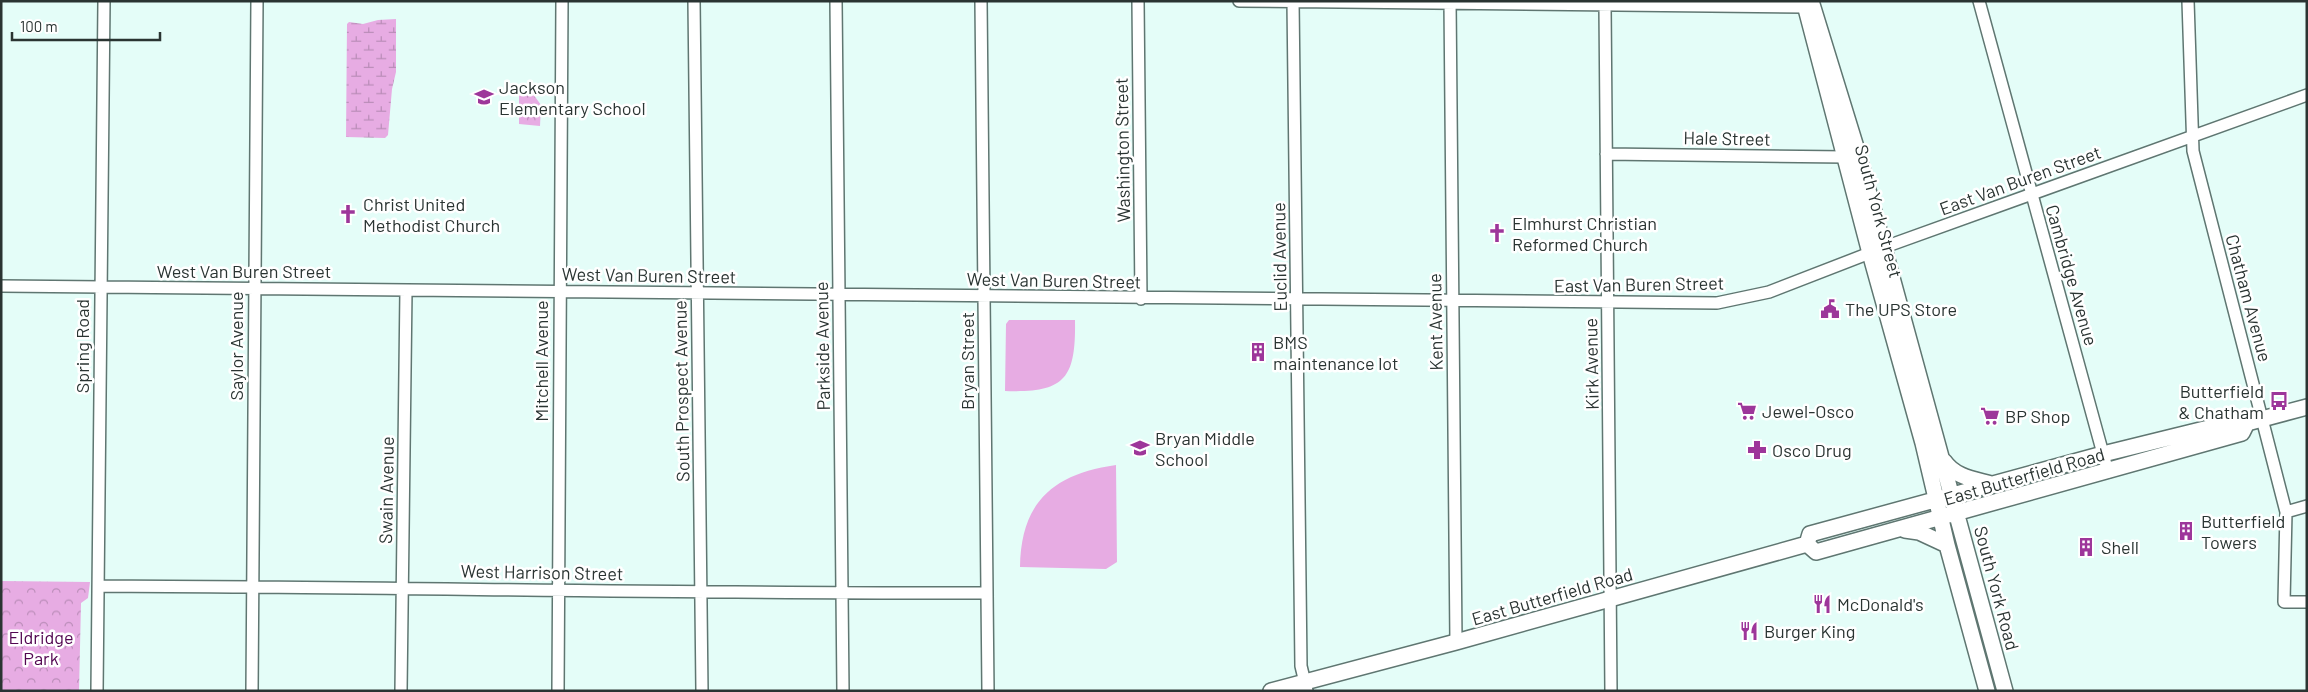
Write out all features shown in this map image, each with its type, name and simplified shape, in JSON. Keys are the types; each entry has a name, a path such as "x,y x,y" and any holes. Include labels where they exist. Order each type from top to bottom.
{"main road":[{"name":"South York Street","path":"1806,3 1846,158 1944,461 1953,495"},
{"name":"South York Street","path":"1806,3 1859,158 1876,251 1941,518"},
{"name":"East Butterfield Road","path":"1807,544 1810,534 1992,484 2232,422 2247,423 2307,407"},
{"name":"East Butterfield Road","path":"1807,544 1816,552 1958,514 2242,432 2247,423"},
{"path":"1944,461 1950,469 1960,476 1992,484"},
{"name":"South York Road","path":"1953,495 2005,691"},
{"name":"South York Road","path":"1941,518 1987,691"},
{"path":"1901,529 1919,532 1947,545"},
{"name":"East Butterfield Road","path":"1271,691 1306,686 1807,544"}],"street":[{"name":"Spring Road","path":"97,691 104,1"},
{"name":"Saylor Avenue","path":"252,691 257,1"},
{"name":"Mitchell Avenue","path":"558,691 562,1"},
{"name":"South Prospect Avenue","path":"694,1 702,691"},
{"name":"Parkside Avenue","path":"836,1 843,691"},
{"name":"Bryan Street","path":"981,1 988,691"},
{"name":"Washington Street","path":"1138,1 1141,299"},
{"path":"1239,1 1605,6 1806,3"},
{"name":"Cambridge Avenue","path":"1979,1 2108,472"},
{"name":"Chatham Avenue","path":"2188,1 2192,138 2199,176 2286,512 2284,602 2307,602"},
{"name":"Euclid Avenue","path":"1293,2 1300,666 1306,686"},
{"name":"Kent Avenue","path":"1450,3 1456,642"},
{"name":"Kirk Avenue","path":"1605,6 1612,691"},
{"name":"East Van Buren Street","path":"1297,300 1693,304 1742,299 1768,292 2031,194 2192,138 2307,95"},
{"name":"Hale Street","path":"1606,154 1846,158"},
{"name":"West Van Buren Street","path":"1,286 1297,300"},
{"name":"Swain Avenue","path":"401,691 406,290"},
{"path":"2286,512 2307,506"},
{"name":"West Harrison Street","path":"98,586 559,589 842,594 987,593"}],"green space":[{"path":"396,19 396,72 392,89 388,135 385,138 346,137 347,24 349,22 363,24 378,20"},
{"path":"519,93 533,94 541,105 540,126 519,124"},
{"path":"1009,320 1075,320 1073,356 1069,369 1063,378 1054,385 1041,389 1005,391 1006,324"},
{"path":"1116,465 1117,562 1106,569 1020,567 1022,544 1027,525 1034,509 1045,495 1058,484 1075,476 1094,469"},
{"name":"Eldridge Park","path":"1,581 90,582 88,598 81,603 79,691 1,691"}],"place":[{"name":"Jackson Elementary School","path":"484,97"},
{"name":"Christ United Methodist Church","path":"348,214"},
{"name":"Elmhurst Christian Reformed Church","path":"1497,233"},
{"name":"The UPS Store","path":"1830,309"},
{"name":"BMS maintenance lot","path":"1258,352"},
{"name":"Butterfield & Chatham","path":"2279,401"},
{"name":"Jewel-Osco","path":"1747,411"},
{"name":"BP Shop","path":"1990,416"},
{"name":"Bryan Middle School","path":"1140,448"},
{"name":"Osco Drug","path":"1757,450"},
{"name":"Butterfield Towers","path":"2186,531"},
{"name":"Shell","path":"2086,547"},
{"name":"McDonald's","path":"1822,604"},
{"name":"Burger King","path":"1749,631"}]}
